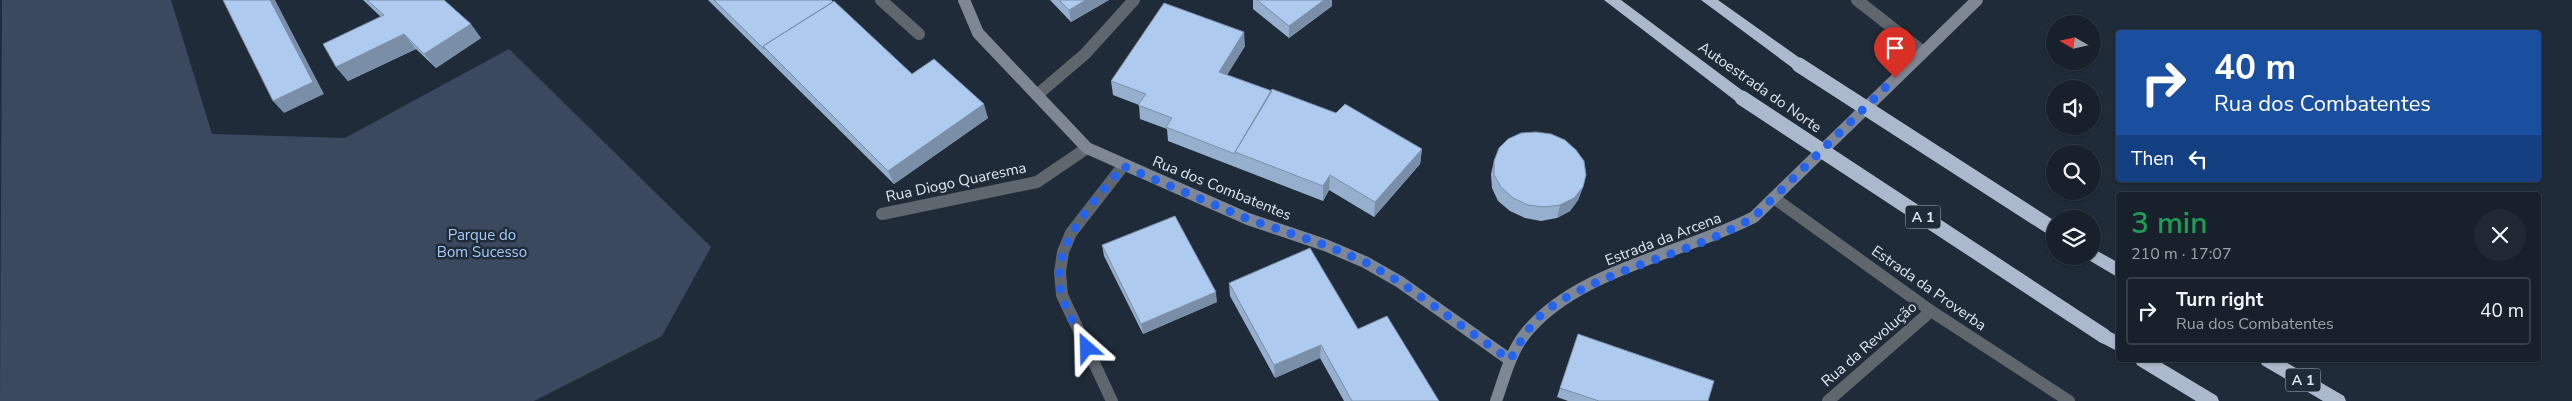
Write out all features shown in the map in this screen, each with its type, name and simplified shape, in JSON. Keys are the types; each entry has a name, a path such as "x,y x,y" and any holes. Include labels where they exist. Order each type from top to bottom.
{"highway":[{"name":"Autoestrada do Norte","path":"1611,0 1742,98 2116,343"},
{"path":"1708,0 1799,65 2046,224"},
{"path":"2101,260 2116,269"},
{"path":"2146,362 2211,401"},
{"name":"A 1","path":"2271,362 2338,401"}],"street":[{"path":"881,0 919,34"},
{"name":"Rua dos Combatentes","path":"964,0 978,33 1087,148 1123,166 1248,219 1325,245 1365,262 1400,282 1510,360"},
{"path":"1036,95 1085,54 1134,0"},
{"path":"1857,0 1922,51"},
{"name":"Estrada da Arcena","path":"1496,401 1510,360 1524,334 1542,315 1566,297 1608,277 1732,230 1754,217 1922,51 1977,0"},
{"name":"Rua Diogo Quaresma","path":"882,214 1037,182 1087,148"},
{"path":"1112,401 1062,295 1060,272 1063,252 1071,233 1123,166"},
{"name":"Estrada da Proverba","path":"1774,198 1931,311 2069,401"},
{"name":"Rua da Revolução","path":"1828,401 1931,311"}],"green space":[{"name":"Parque do Bom Sucesso","path":"2,0 171,0 212,134 345,138 509,49 711,247 662,336 534,401 0,401"}],"building":[{"path":"223,0 270,0 313,82 273,101"},
{"path":"367,0 444,0 471,24 424,54 404,34 336,67 323,44 384,15"},
{"path":"714,0 831,0 833,2 763,46 764,49"},
{"path":"1059,0 1086,0 1069,10"},
{"path":"1257,0 1324,0 1289,26"},
{"path":"834,1 912,74 934,59 984,104 888,171 763,46"},
{"path":"1164,3 1244,32 1219,72 1272,91 1235,154 1166,127 1172,118 1138,105 1146,94 1111,81"},
{"path":"1272,89 1336,113 1345,104 1422,149 1375,202 1330,175 1323,186 1235,152"},
{"path":"1521,133 1551,134 1565,140 1584,161 1586,175 1583,187 1574,198 1560,205 1544,207 1528,205 1513,198 1501,187 1494,175 1494,161 1499,148 1508,139"},
{"path":"1175,216 1216,292 1141,324 1102,245"},
{"path":"1310,248 1358,329 1387,316 1439,401 1352,401 1321,345 1274,365 1229,283"},
{"path":"1578,334 1714,381 1708,401 1599,401 1560,388"}],"route":[{"path":"1087,348 1062,295 1060,272 1063,252 1071,233 1123,166 1248,219 1325,245 1365,262 1400,282 1510,360 1524,334 1542,315 1566,297 1608,277 1732,230 1754,217 1895,78"}]}
